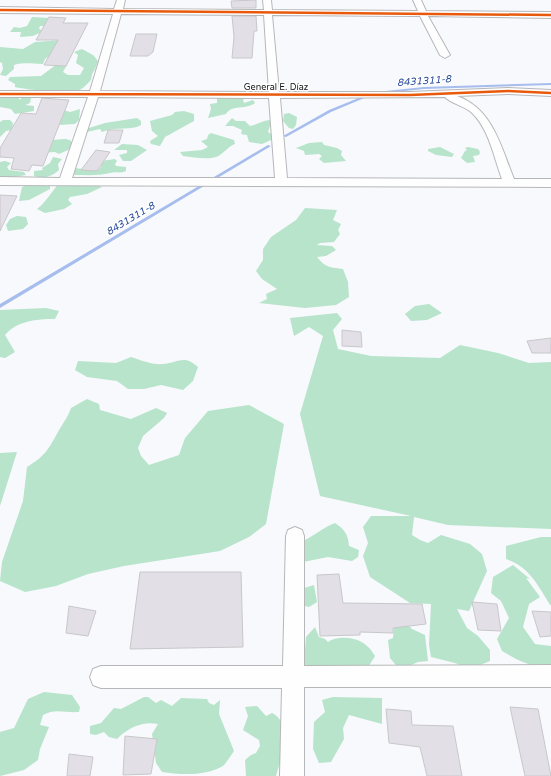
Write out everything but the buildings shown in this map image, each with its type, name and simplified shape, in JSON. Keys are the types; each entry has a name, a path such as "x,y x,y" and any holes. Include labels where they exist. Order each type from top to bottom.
{"street":[{"path":"65,181 94,95 121,0"},
{"path":"268,0 281,182"},
{"path":"417,0 424,17 445,55"},
{"path":"0,10 116,14"},
{"path":"0,15 116,14 424,17 551,15"},
{"name":"General E. Díaz","path":"0,94 444,95 508,91 551,93"},
{"path":"444,95 465,102 478,112 484,122 509,183"},
{"path":"0,181 551,184"},
{"path":"292,776 295,536"},
{"path":"101,676 551,676"}],"green space":[{"path":"32,17 50,18 50,26 40,26 39,29 44,31 33,36 20,37 21,32 10,32 14,27 20,28 27,26"},
{"path":"63,40 59,50 45,59 43,64 25,63 14,65 14,69 6,76 0,75 3,69 2,63 0,62 0,47 23,49 35,42"},
{"path":"82,49 93,55 98,61 91,80 81,89 66,92 29,89 15,87 15,84 8,80 10,77 41,76 61,61 70,59 63,72 68,75 80,75 84,68 76,63 78,55 74,52"},
{"path":"226,96 246,97 243,100 244,103 253,100 255,103 232,109 226,114 208,118 211,109 210,104 217,103 217,98"},
{"path":"19,97 19,100 23,97 31,98 30,103 25,105 34,106 34,111 15,114 11,109 0,107 0,98"},
{"path":"80,109 79,120 75,124 58,125 63,110 70,112"},
{"path":"184,111 194,114 194,121 165,137 160,146 151,144 150,141 158,136 152,131 150,121 172,115 175,112"},
{"path":"289,113 297,117 296,125 293,129 289,128 283,121 284,114"},
{"path":"137,118 141,121 141,125 133,128 113,129 102,132 100,129 87,132 86,129 105,123"},
{"path":"232,118 236,121 245,121 250,126 272,120 268,132 271,134 271,140 262,144 249,142 247,135 241,134 242,130 233,126 225,126"},
{"path":"3,120 10,120 13,123 12,130 6,131 0,137 0,122"},
{"path":"211,133 234,140 235,144 230,146 219,156 212,158 183,156 180,152 202,150 208,147 201,141 207,139 208,135"},
{"path":"51,140 70,140 74,145 68,150 59,154 55,152 40,153"},
{"path":"322,142 324,145 337,148 342,151 341,155 346,161 324,163 319,159 322,156 319,154 305,155 304,151 296,148 309,143"},
{"path":"122,144 138,145 147,150 131,161 123,161 119,155 127,153 127,150 114,150"},
{"path":"440,147 454,154 452,157 436,155 428,151 428,149"},
{"path":"468,147 478,149 480,152 479,155 473,156 475,162 467,163 461,158 467,150 465,148"},
{"path":"53,157 62,159 58,164 59,170 47,177 34,176 34,171 43,170 42,168 50,163"},
{"path":"115,159 117,161 115,164 116,166 126,167 126,171 97,175 74,175 75,168 97,171 101,167 101,161"},
{"path":"5,161 11,163 7,167 9,170 24,172 26,175 8,178 0,176 0,162"},
{"path":"91,183 102,187 87,194 70,197 68,200 72,204 64,209 45,213 37,209 46,201 58,184"},
{"path":"28,185 50,185 50,189 29,200 19,201 22,187"},
{"path":"305,208 337,210 333,220 341,224 338,230 340,234 334,242 320,243 317,245 332,246 336,250 326,256 317,257 322,263 328,266 343,269 348,282 349,297 336,305 305,308 259,303 267,299 266,294 277,289 262,279 256,271 263,260 263,249 271,237 296,220"},
{"path":"17,216 26,217 28,224 23,229 8,231 6,225 10,219"},
{"path":"429,304 442,313 427,320 411,321 405,314 415,306"},
{"path":"46,308 59,311 55,319 27,322 10,330 5,335 15,352 5,358 0,357 0,310"},
{"path":"337,313 342,319 333,330 338,349 371,356 440,358 460,345 498,353 529,363 551,362 551,529 448,525 414,517 412,535 420,540 428,543 441,535 470,544 482,554 487,571 469,611 457,609 467,628 478,636 490,650 490,661 470,669 455,663 431,657 429,645 431,604 410,603 370,577 363,556 368,543 363,527 371,516 411,516 320,496 300,414 323,336 309,327 294,336 290,318"},
{"path":"131,357 155,364 185,360 198,367 193,381 183,390 161,385 144,389 128,389 117,381 87,377 75,370 78,361 116,363"},
{"path":"87,399 99,404 100,410 131,419 156,408 167,413 164,418 143,436 138,448 141,456 149,465 179,455 185,438 208,411 249,405 284,424 266,524 249,537 220,551 124,566 88,574 56,586 25,592 0,581 2,562 23,501 27,467 42,456 49,448 71,408"},
{"path":"17,452 0,506 0,453"},
{"path":"335,523 345,533 348,538 349,546 359,550 358,557 352,561 328,557 303,562 301,542"},
{"path":"541,537 551,537 551,606 533,578 514,562 506,559 506,546"},
{"path":"513,565 530,579 526,578 540,597 529,604 523,627 535,644 551,646 551,673 518,660 502,651 497,639 509,618 501,601 491,593 493,577"},
{"path":"314,585 317,602 309,607 301,605 301,589"},
{"path":"404,621 412,629 425,635 428,661 418,662 400,670 390,658 388,640 393,638 394,625"},
{"path":"315,627 319,637 328,642 337,638 348,638 363,643 370,649 375,656 359,682 344,688 333,684 310,671 304,663 306,637"},
{"path":"44,692 72,695 80,707 79,712 56,711 43,715 40,725 49,727 40,749 38,760 24,770 0,776 0,732 14,728 28,699"},
{"path":"144,697 148,697 156,703 161,700 172,706 181,698 207,699 209,703 214,705 220,700 219,714 234,751 223,766 209,772 178,774 162,772 156,763 152,734 158,724 152,723 136,726 117,739 109,737 104,732 96,735 90,734 90,726 101,723 114,708 121,709"},
{"path":"333,697 382,698 382,724 349,715 343,728 344,739 331,762 319,763 313,749 314,722 325,712 322,700"},
{"path":"257,706 266,716 272,713 278,718 282,725 284,742 276,776 246,776 245,760 256,753 260,746 259,740 243,730 248,716 245,707"}],"waterway":[{"name":"8431311-8","path":"376,93 424,88 551,84"},
{"name":"8431311-8","path":"285,136 330,111 367,96"},
{"name":"8431311-8","path":"0,306 269,146"}],"cycle path":[{"path":"0,10 551,15"},
{"path":"0,94 410,95 508,91 551,93"}]}
